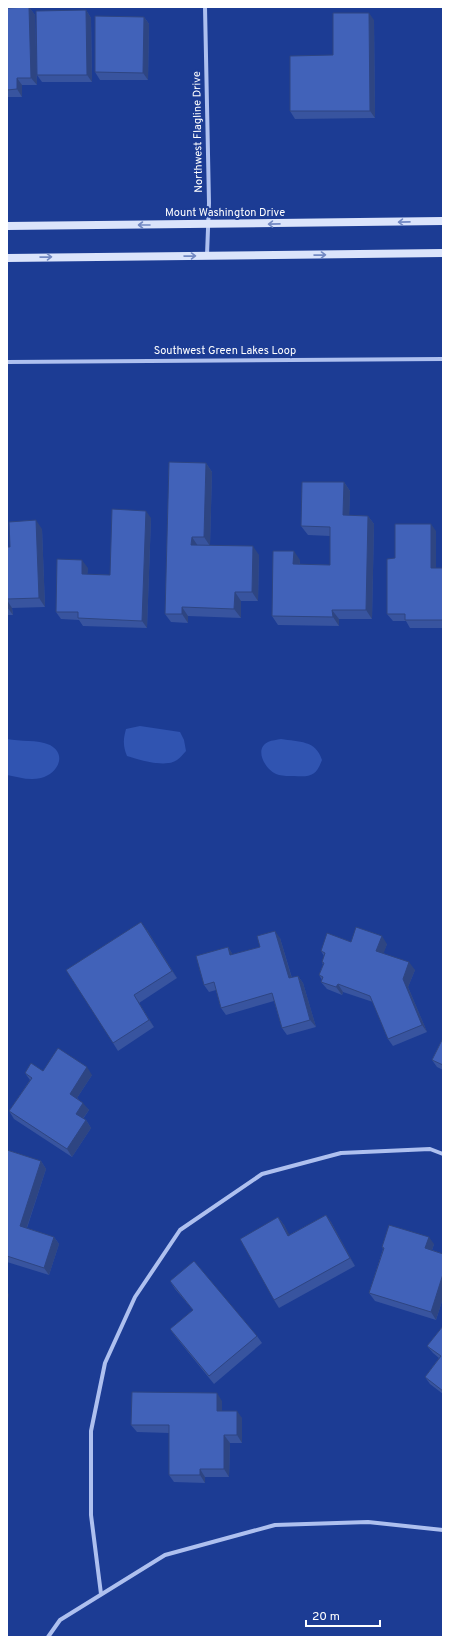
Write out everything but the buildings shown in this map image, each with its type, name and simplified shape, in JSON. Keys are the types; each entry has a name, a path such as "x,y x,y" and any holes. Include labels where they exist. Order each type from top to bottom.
{"main road":[{"name":"Mount Washington Drive","path":"7,226 443,221"},
{"path":"7,258 443,253"}],"street":[{"name":"Northwest Flagline Drive","path":"205,7 209,203 207,256"},
{"name":"Southwest Green Lakes Loop","path":"7,362 443,359"},
{"path":"101,1594 91,1515 91,1431 105,1363 135,1297 180,1230 262,1174 341,1152 430,1149 443,1154"},
{"path":"48,1637 60,1620 165,1555 275,1525 368,1522 443,1530"}],"shaded area":[{"path":"140,726 180,732 184,740 186,751 177,760 166,763 152,762 127,756 124,743 126,729"},
{"path":"7,739 34,741 50,745 58,754 59,759 56,768 47,776 37,779 7,775"},
{"path":"281,739 306,743 316,749 322,760 315,772 309,776 284,776 270,770 261,755 262,750 264,745 268,742"}]}
